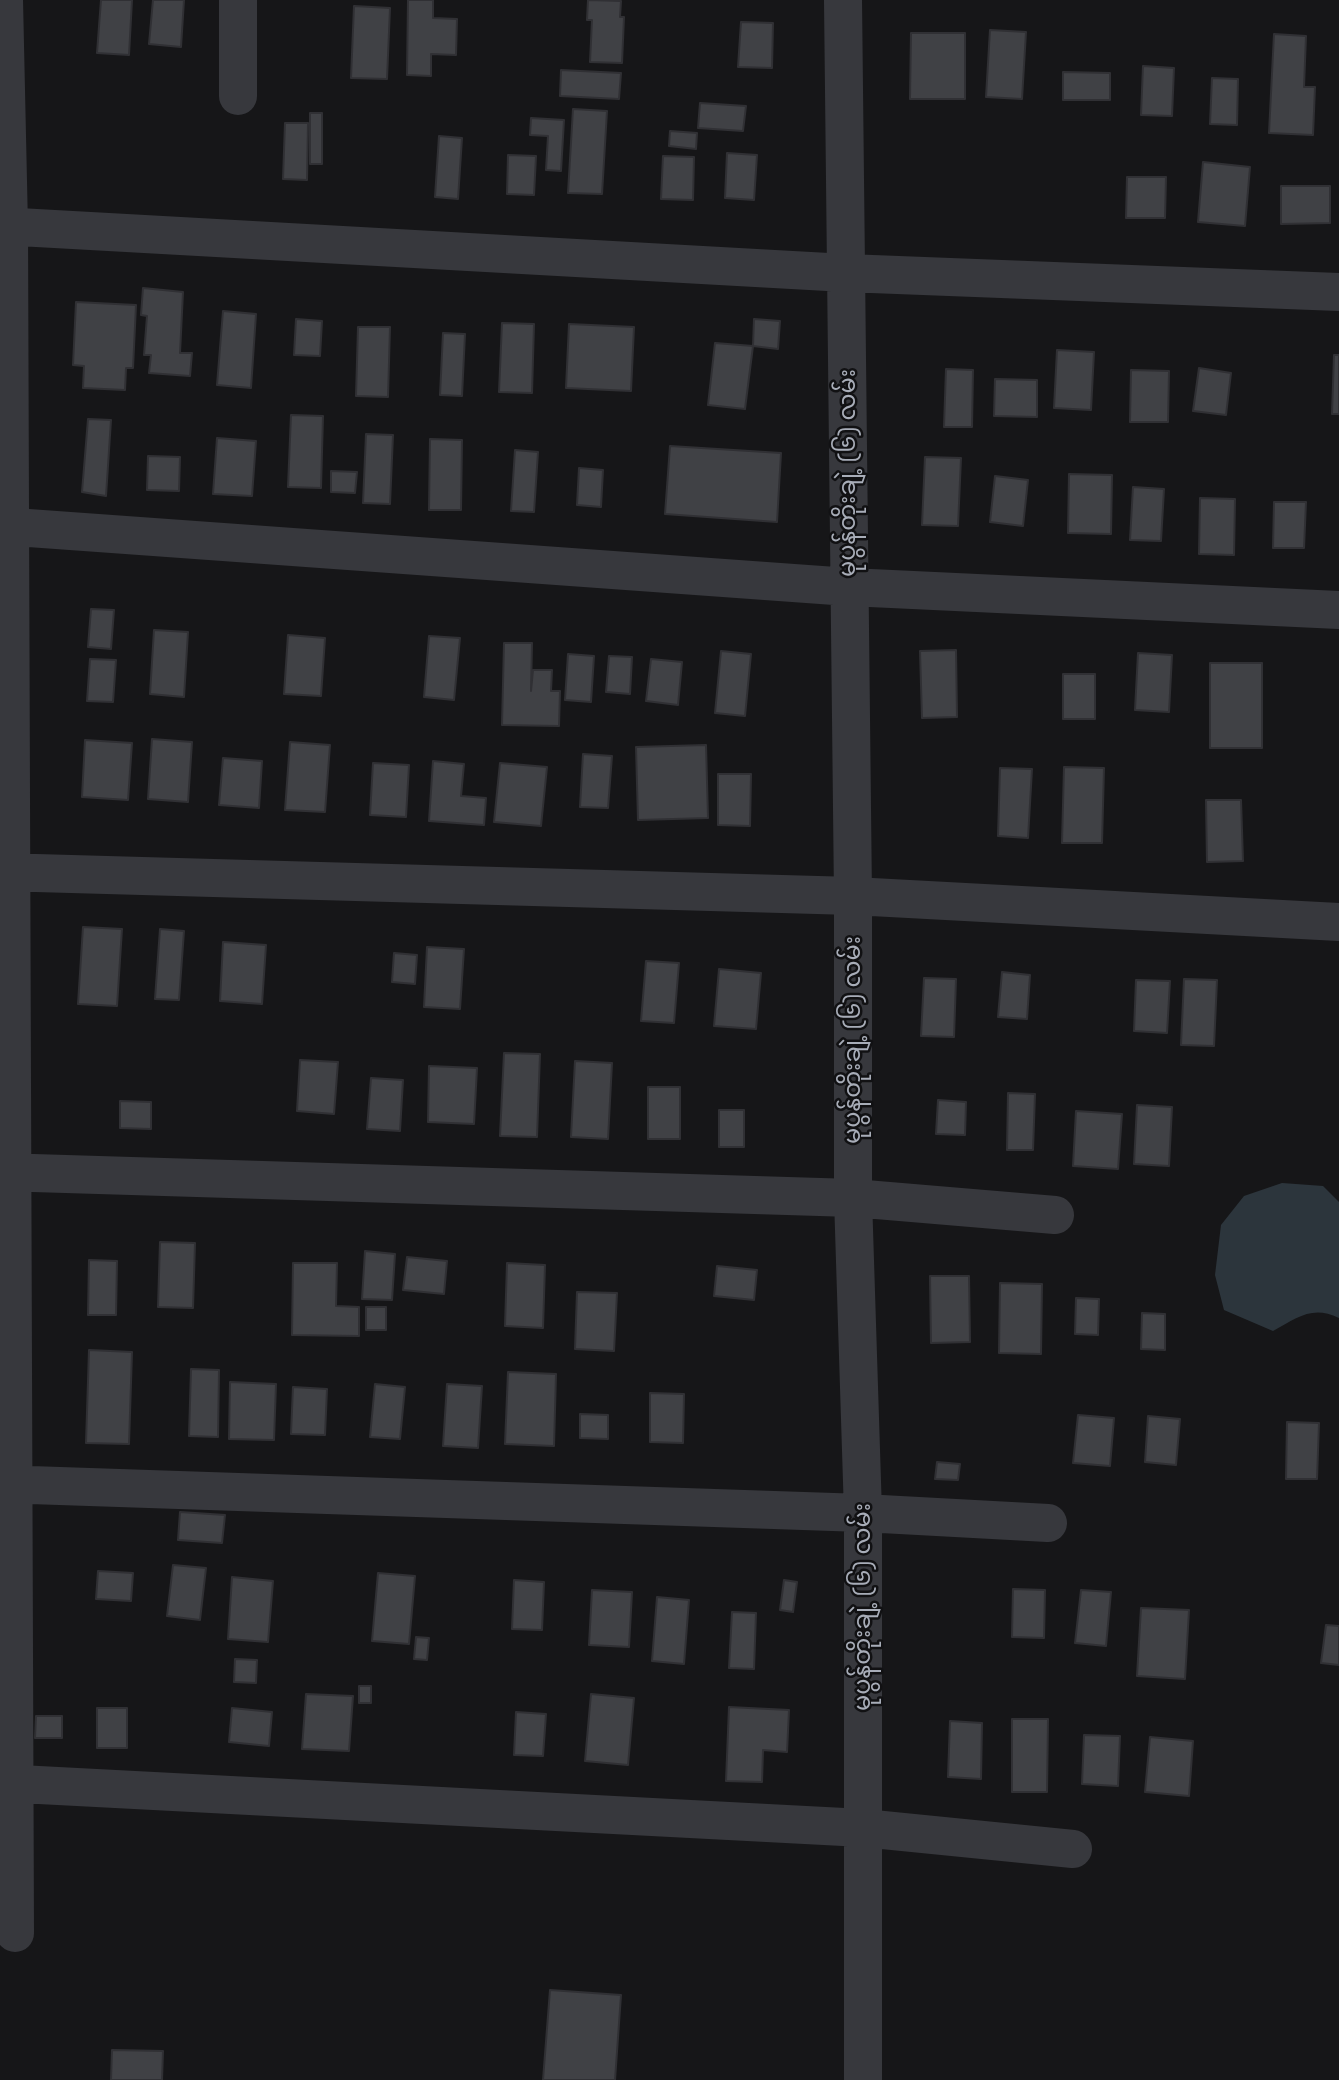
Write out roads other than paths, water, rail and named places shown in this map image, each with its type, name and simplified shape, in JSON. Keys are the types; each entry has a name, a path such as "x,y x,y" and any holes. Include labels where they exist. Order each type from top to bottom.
{"street":[{"path":"4,0 7,1783 15,1933"},
{"path":"238,0 238,96"},
{"name":"မုပွန်တိုးချဲ့ (၆) လမ်း","path":"842,0 853,896 853,1198 863,1513 863,2080"},
{"path":"5,226 846,273 1339,292"},
{"path":"4,526 849,587 1339,610"},
{"path":"5,872 853,896 1339,922"},
{"path":"6,1173 853,1198 1055,1215"},
{"path":"7,1484 863,1513 1048,1523"},
{"path":"7,1783 863,1828 1073,1849"}]}
